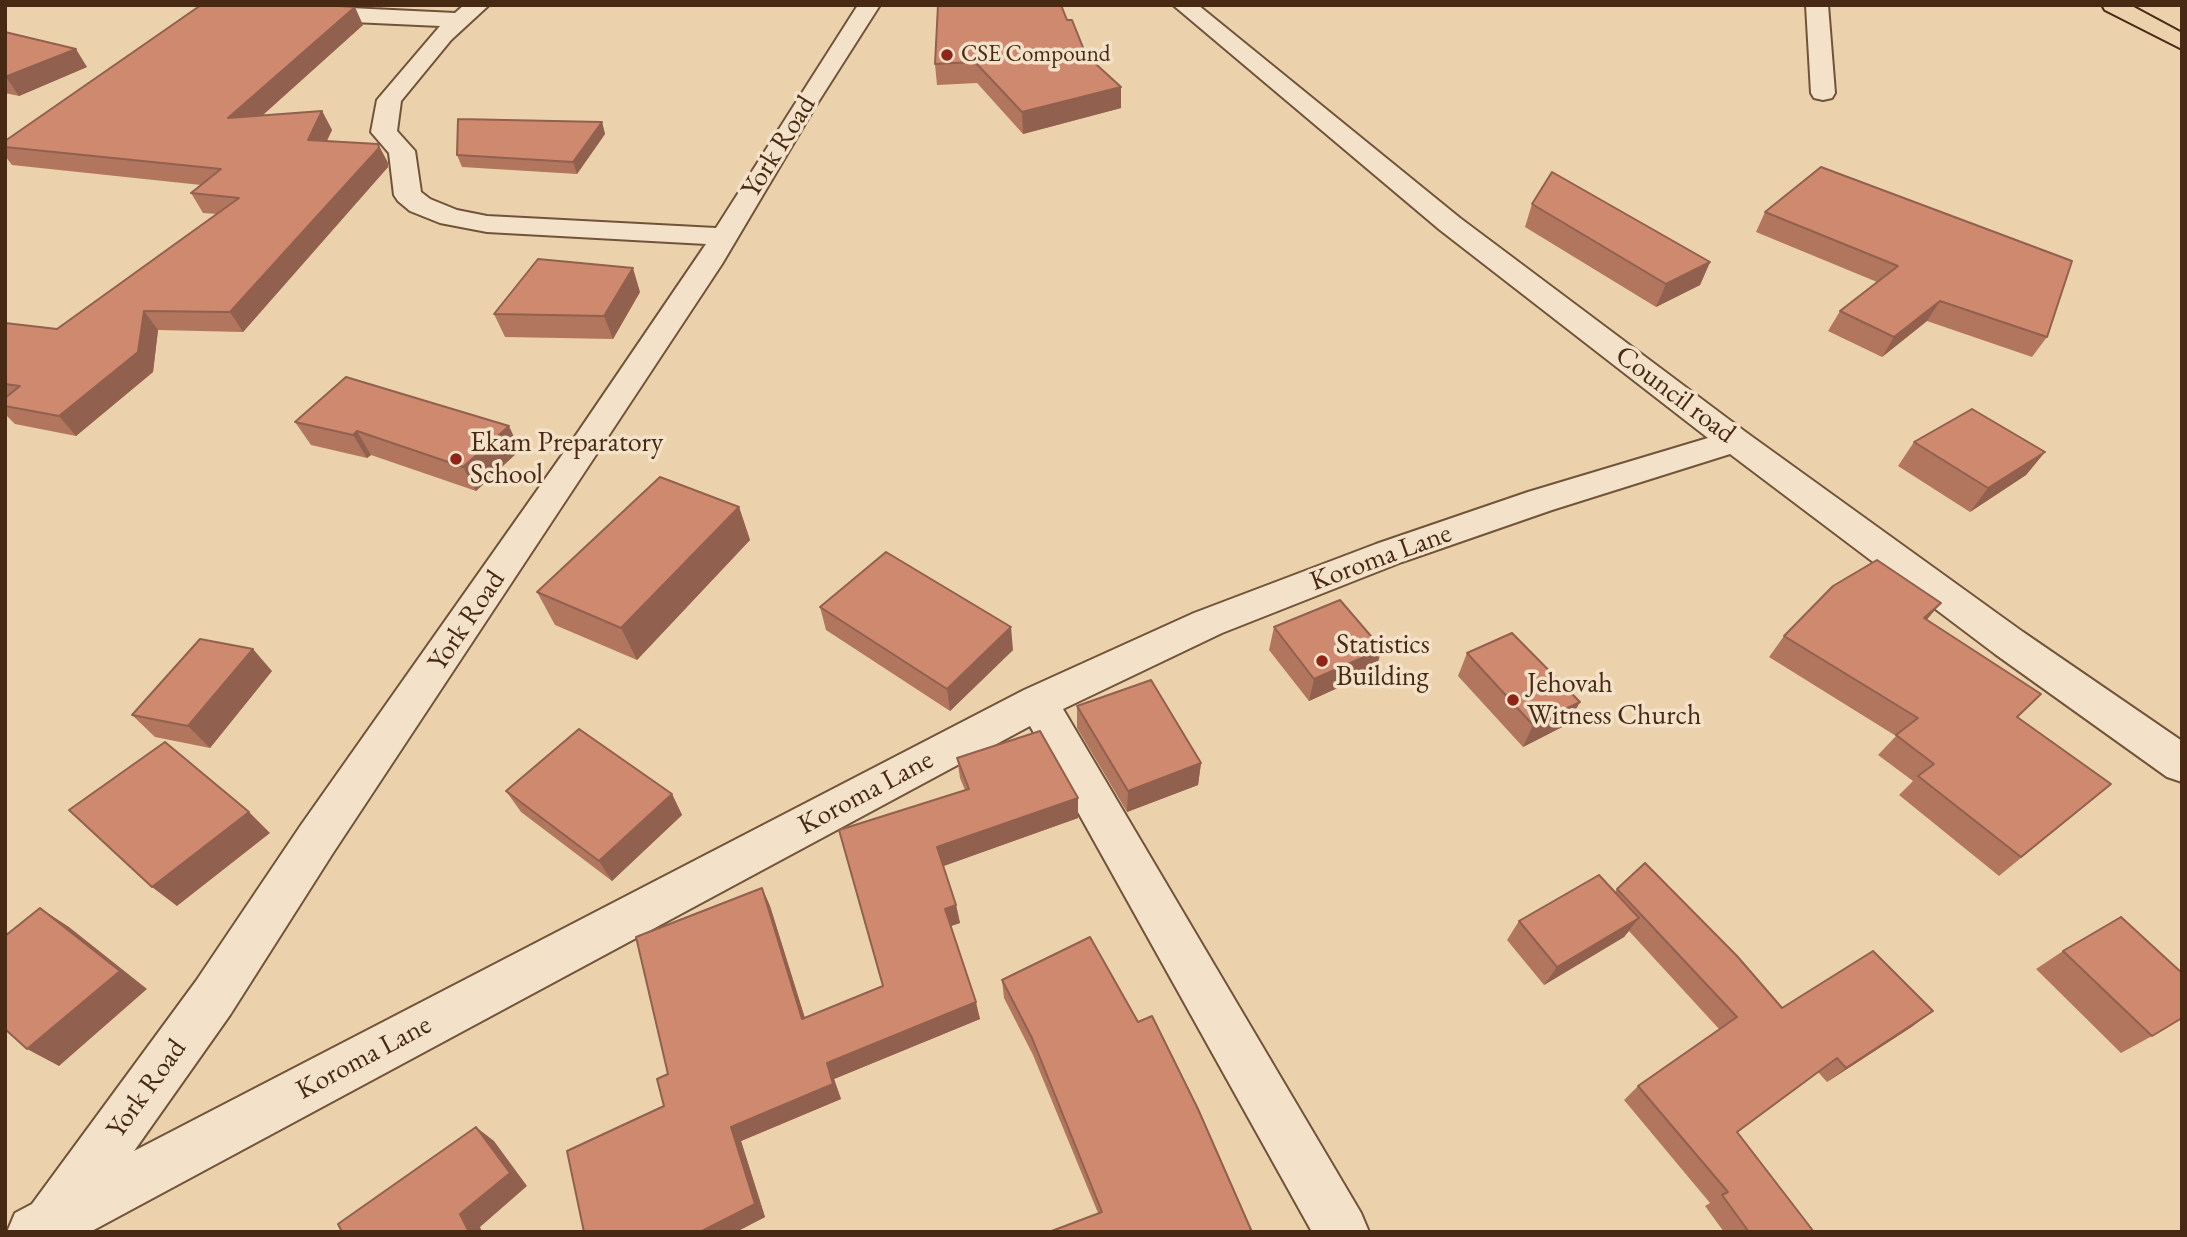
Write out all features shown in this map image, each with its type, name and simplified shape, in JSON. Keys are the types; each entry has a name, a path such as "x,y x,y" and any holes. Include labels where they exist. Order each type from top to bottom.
{"highway":[{"path":"2113,5 2182,42"},
{"path":"2151,5 2182,21"}],"street":[{"name":"York Road","path":"41,1228 213,998 317,839 586,446 724,237 869,5"},
{"name":"Council road","path":"1184,5 1450,224 1735,441 2009,643 2182,764"},
{"path":"1817,5 1824,93"},
{"path":"283,12 469,13"},
{"path":"469,13 443,35 389,100 384,132 402,151 408,195 420,205 450,217 487,224 724,237"},
{"name":"Koroma Lane","path":"41,1228 1038,702 1208,624 1389,553 1540,501 1735,441"},
{"path":"1038,702 1342,1232"}],"building":[{"path":"201,5 355,7 228,118 322,111 308,140 378,144 379,148 230,312 144,311 138,352 59,416 5,406 5,398 20,386 5,384 5,323 57,329 239,198 191,193 221,169 5,147 5,141"},
{"path":"938,5 1061,5 1067,20 1072,20 1086,55 1121,87 1022,112 975,62 935,64"},
{"path":"5,32 76,49 5,77"},
{"path":"458,119 602,122 573,162 457,155"},
{"path":"1821,167 2072,261 2047,337 1940,301 1894,337 1840,311 1898,266 1765,212"},
{"path":"1552,172 1710,262 1666,284 1532,204"},
{"path":"538,259 633,268 604,316 494,314"},
{"path":"346,377 509,426 463,467 357,431 353,435 295,422"},
{"path":"1972,409 2045,452 1988,488 1914,442"},
{"path":"660,477 739,507 621,628 537,592"},
{"path":"886,552 1011,627 947,689 820,607"},
{"path":"1877,560 1941,603 1924,618 2041,694 2017,717 2111,784 2021,857 1918,776 1934,764 1896,735 1918,718 1784,636 1833,586"},
{"path":"1340,600 1382,649 1314,679 1274,627"},
{"path":"1512,633 1580,702 1533,725 1467,653"},
{"path":"200,639 253,649 188,726 132,715"},
{"path":"1151,680 1201,763 1128,791 1077,706"},
{"path":"579,729 672,794 599,861 506,791"},
{"path":"1040,731 1078,798 937,847 956,905 945,909 976,1002 827,1063 833,1084 731,1127 755,1204 700,1232 584,1232 567,1151 664,1106 657,1079 668,1074 636,937 762,888 802,1019 883,986 839,830 969,789 957,758"},
{"path":"165,742 249,812 152,887 69,810"},
{"path":"1645,863 1737,956 1782,1008 1873,951 1933,1011 1846,1068 1837,1058 1737,1132 1814,1232 1749,1232 1722,1195 1728,1192 1638,1086 1737,1017 1617,889"},
{"path":"1599,875 1639,918 1557,967 1519,921"},
{"path":"40,908 120,971 27,1049 5,1029 5,936"},
{"path":"2121,917 2182,973 2182,1018 2152,1036 2063,951"},
{"path":"1090,937 1138,1022 1152,1016 1198,1109 1252,1232 1049,1232 1102,1212 1032,1038 1002,980"},
{"path":"476,1127 510,1173 460,1214 469,1232 342,1232 338,1224"}],"place":[{"name":"CSE Compound","path":"947,55"},
{"name":"Ekam Preparatory School","path":"456,459"},
{"name":"Statistics Building","path":"1322,661"},
{"name":"Jehovah Witness Church","path":"1513,700"}]}
